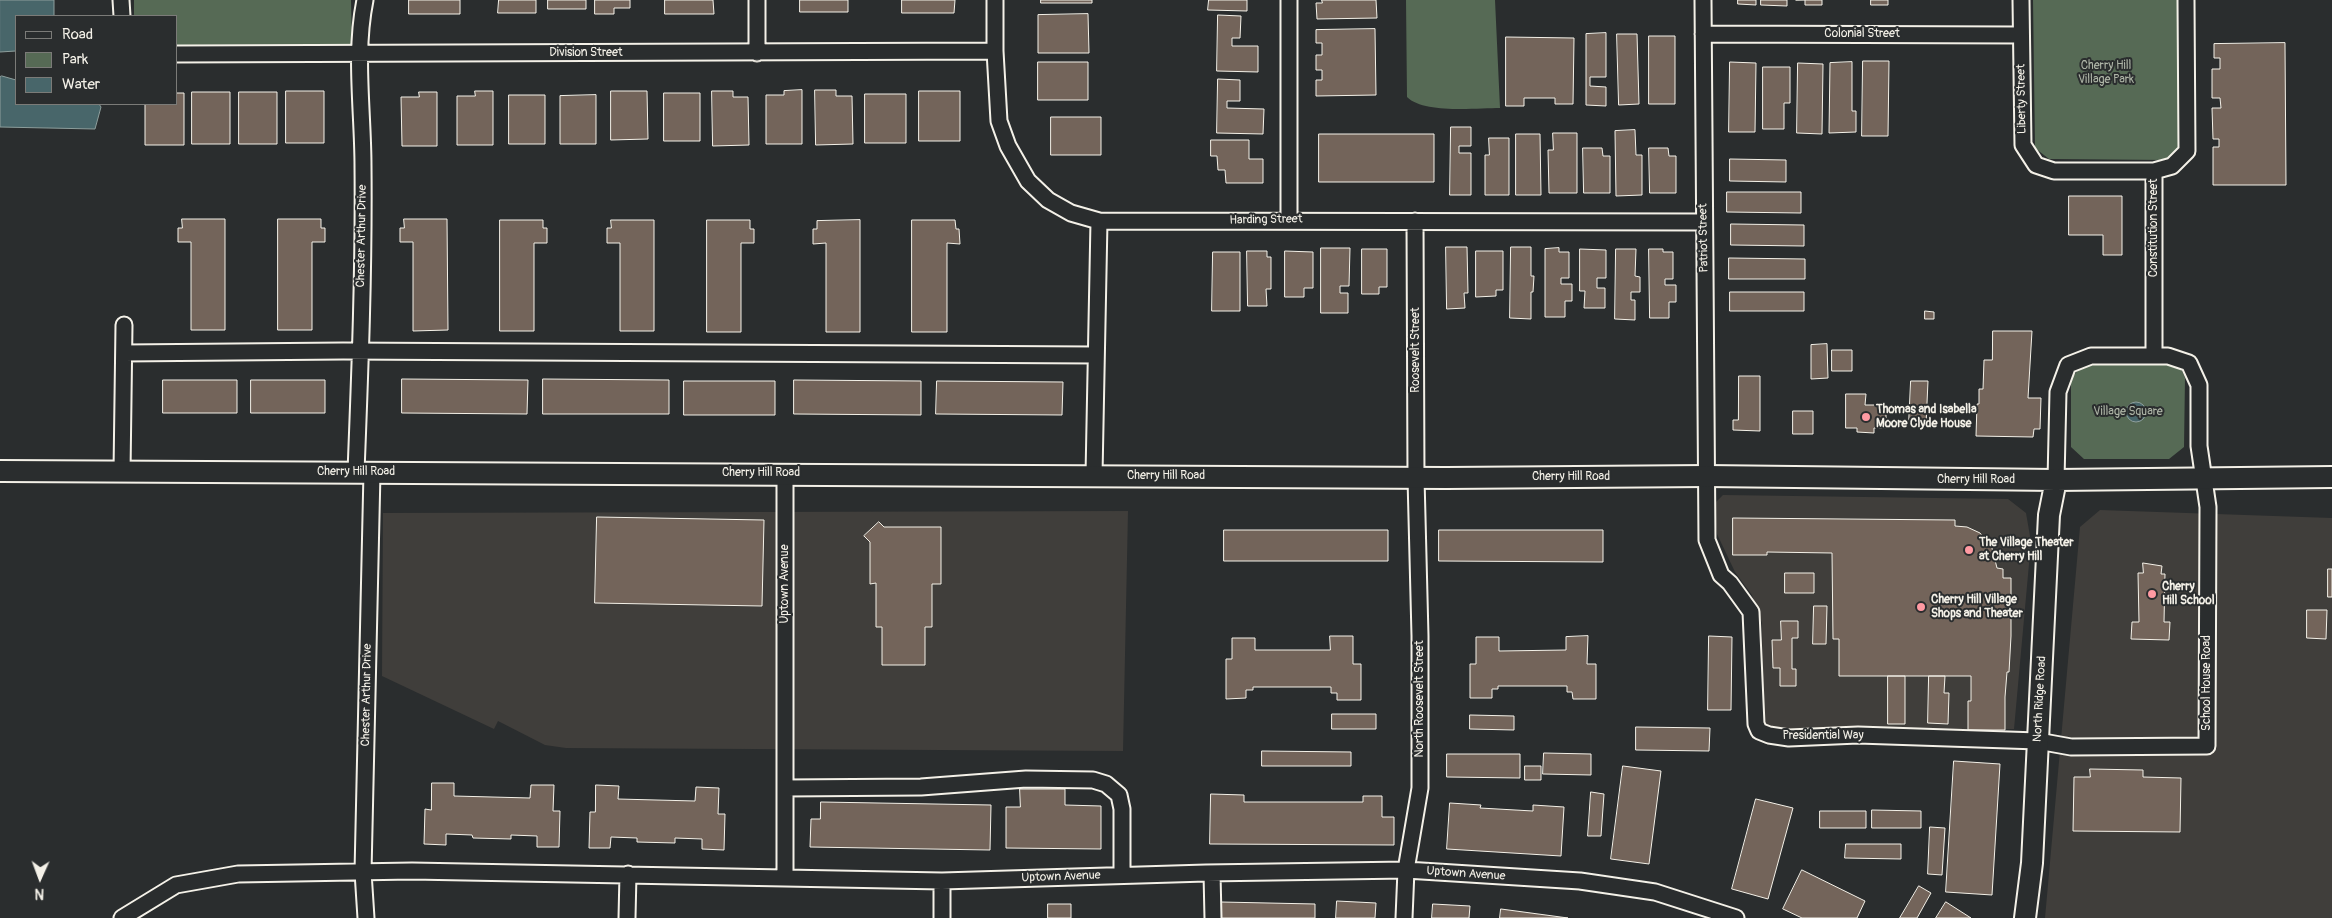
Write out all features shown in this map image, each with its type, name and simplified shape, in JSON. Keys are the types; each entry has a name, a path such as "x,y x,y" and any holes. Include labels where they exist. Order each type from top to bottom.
{"main road":[{"name":"Cherry Hill Road","path":"0,471 1416,478 1707,476 2056,480 2332,477"},
{"name":"North Ridge Road","path":"2025,918 2032,863 2049,515 2056,480"}],"street":[{"path":"121,0 122,15"},
{"name":"Chester Arthur Drive","path":"365,0 360,54 363,165 361,352 364,472 363,872 366,918"},
{"path":"757,0 757,53"},
{"name":"Harding Street","path":"996,0 995,51 999,121 1008,146 1028,181 1048,200 1071,213 1099,221 1704,222"},
{"path":"1289,0 1289,220"},
{"name":"Patriot Street","path":"1702,0 1707,476"},
{"name":"Liberty Street","path":"2021,0 2023,146 2036,165 2054,171 2154,171"},
{"name":"Constitution Street","path":"2154,356 2154,171 2172,166 2187,152 2186,0"},
{"name":"Colonial Street","path":"1703,34 2021,35"},
{"name":"Division Street","path":"178,54 995,51"},
{"path":"1094,475 1099,221"},
{"name":"Roosevelt Street","path":"1415,221 1416,478"},
{"path":"122,472 124,325"},
{"path":"124,354 361,352 1096,356"},
{"path":"2056,480 2058,392 2068,365 2091,356 2168,356 2189,363 2199,385 2199,446 2204,479"},
{"name":"Uptown Avenue","path":"785,474 785,878 942,881 1212,873 1406,870 1580,881 1654,892 1736,918"},
{"name":"Presidential Way","path":"1707,476 1707,540 1721,575 1730,583 1752,612 1754,700 1756,724 1759,731 1769,735 1788,738 1858,736 2038,741"},
{"name":"North Roosevelt Street","path":"1404,918 1406,870 1420,788 1420,636 1416,478"},
{"name":"School House Road","path":"2038,741 2071,747 2207,746 2208,508 2204,479"},
{"path":"785,788 921,787 1026,779 1093,780 1106,784 1119,795 1122,809 1122,876"},
{"path":"122,918 176,885 238,874 363,872 628,874 785,878"},
{"path":"1212,873 1213,918"},
{"path":"627,918 628,874"},
{"path":"942,881 942,918"}],"shaded area":[{"path":"1723,495 2008,499 2026,513 2031,542 2014,729 1780,731 1769,728 1763,720 1762,623 1752,595 1735,572 1717,534 1714,504"},
{"path":"2100,510 2332,518 2332,918 2045,918 2080,527"},
{"path":"1128,511 1123,751 566,748 545,745 498,721 494,729 382,676 383,513"}],"green space":[{"path":"134,0 351,0 352,44 178,45 178,15 134,15"},
{"path":"1406,0 1495,0 1500,108 1438,108 1425,106 1407,97"},
{"name":"Cherry Hill Village Park","path":"2033,0 2178,0 2180,146 2167,160 2049,159 2035,148"},
{"name":"Village Square","path":"2083,365 2175,365 2182,371 2185,378 2184,447 2169,459 2084,459 2071,447 2071,378"}],"water":[{"path":"0,0 54,0 54,15 15,15 15,51 0,52"},
{"path":"0,77 15,80 15,105 100,105 101,107 95,129 0,127"},
{"path":"2132,402 2140,402 2146,408 2146,416 2140,422 2132,422 2126,416 2126,408"}],"building":[{"path":"409,0 460,0 460,14 409,14"},
{"path":"499,0 536,0 536,13 498,13"},
{"path":"548,0 586,0 586,9 548,9"},
{"path":"595,0 630,0 630,8 614,8 614,14 595,14"},
{"path":"665,0 713,0 714,14 665,14"},
{"path":"800,0 848,0 848,12 800,12"},
{"path":"902,0 955,0 954,13 902,13"},
{"path":"1041,0 1092,0 1092,3 1041,3"},
{"path":"1209,0 1247,0 1247,11 1208,10"},
{"path":"1322,0 1376,0 1377,18 1317,19 1316,3 1322,3"},
{"path":"1738,0 1756,0 1756,5 1738,4"},
{"path":"1761,0 1787,0 1787,6 1761,5"},
{"path":"1805,0 1822,0 1822,5 1805,5"},
{"path":"1871,0 1888,0 1888,5 1871,5"},
{"path":"1088,14 1089,53 1038,53 1038,15"},
{"path":"1218,15 1241,16 1240,38 1232,38 1232,46 1258,46 1258,72 1217,71"},
{"path":"1375,29 1376,95 1316,96 1316,80 1322,80 1322,70 1316,70 1316,55 1322,55 1322,43 1316,43 1316,30"},
{"path":"1606,33 1606,77 1590,77 1590,86 1606,87 1606,106 1586,105 1586,34"},
{"path":"1617,34 1637,34 1639,104 1619,105"},
{"path":"1649,36 1675,36 1675,104 1649,104"},
{"path":"1506,37 1574,38 1573,104 1555,104 1555,98 1524,98 1524,106 1506,106"},
{"path":"2285,43 2286,185 2213,185 2213,147 2219,147 2219,139 2213,139 2212,108 2221,108 2220,98 2212,98 2212,69 2220,69 2220,58 2214,58 2214,44"},
{"path":"1863,61 1889,61 1888,136 1862,136"},
{"path":"1038,62 1088,62 1088,100 1038,100"},
{"path":"1730,62 1756,63 1755,132 1729,132"},
{"path":"1852,62 1852,111 1856,111 1856,132 1829,133 1830,63"},
{"path":"1798,63 1823,64 1822,134 1797,133"},
{"path":"1763,67 1790,67 1790,103 1784,103 1784,129 1763,129"},
{"path":"1218,79 1240,80 1240,101 1227,101 1227,108 1264,109 1263,134 1217,133"},
{"path":"802,90 802,144 766,144 766,95 784,95 784,91"},
{"path":"815,90 836,90 836,96 852,96 853,144 816,145"},
{"path":"286,91 324,91 324,143 286,143"},
{"path":"475,91 493,91 493,145 457,145 457,96 475,96"},
{"path":"611,91 647,91 648,139 611,140"},
{"path":"712,91 733,91 733,97 748,97 749,145 713,146"},
{"path":"919,91 960,91 960,141 919,141"},
{"path":"192,92 230,92 230,144 192,144"},
{"path":"239,92 277,92 277,144 239,144"},
{"path":"419,92 437,92 437,146 402,146 401,97 419,97"},
{"path":"178,93 184,93 184,145 145,145 145,105 178,105"},
{"path":"664,93 700,93 700,141 664,141"},
{"path":"865,94 906,94 906,143 865,143"},
{"path":"509,95 545,95 545,144 509,144"},
{"path":"596,95 596,144 560,144 560,96"},
{"path":"1051,117 1101,117 1101,155 1051,155"},
{"path":"1451,127 1471,127 1471,146 1459,146 1459,153 1471,153 1471,195 1450,195"},
{"path":"1635,130 1636,155 1642,155 1642,195 1616,196 1615,131"},
{"path":"1553,133 1577,133 1577,193 1549,193 1548,150 1553,150"},
{"path":"1319,134 1434,134 1434,182 1319,182"},
{"path":"1516,134 1540,134 1541,195 1516,195"},
{"path":"1489,138 1509,138 1509,195 1485,195 1485,155 1489,155"},
{"path":"1211,140 1249,140 1249,159 1263,159 1263,183 1226,183 1225,170 1218,170 1217,156 1211,156"},
{"path":"1583,148 1602,148 1603,156 1610,156 1610,193 1584,193"},
{"path":"1649,148 1668,148 1669,156 1676,156 1676,193 1650,193"},
{"path":"1730,159 1786,160 1786,182 1730,181"},
{"path":"1727,192 1801,192 1801,213 1727,212"},
{"path":"2069,196 2122,196 2122,255 2103,255 2103,235 2069,235"},
{"path":"182,219 225,219 225,330 191,330 191,242 178,242 178,228 182,228"},
{"path":"278,219 321,219 321,228 325,228 325,242 312,242 312,330 278,330"},
{"path":"404,219 447,219 448,330 413,331 413,242 400,242 400,228 404,228"},
{"path":"500,220 543,220 543,228 547,228 547,243 534,243 534,331 500,331"},
{"path":"611,220 654,220 654,331 620,331 620,243 607,243 607,228 611,228"},
{"path":"707,220 750,220 750,229 754,229 754,243 741,243 741,332 707,332"},
{"path":"860,220 860,332 826,332 826,243 813,244 813,229 817,229 817,221"},
{"path":"912,220 955,220 956,229 959,229 960,244 947,243 947,332 912,332"},
{"path":"1731,224 1804,225 1804,246 1731,245"},
{"path":"1446,247 1467,247 1468,293 1464,293 1465,308 1447,309"},
{"path":"1511,247 1531,247 1531,276 1534,276 1533,292 1531,292 1531,319 1510,318"},
{"path":"1321,248 1350,248 1349,286 1340,286 1340,293 1348,293 1348,313 1321,313"},
{"path":"1559,248 1559,252 1569,252 1569,278 1561,278 1561,284 1572,284 1572,301 1565,301 1565,317 1545,317 1545,249"},
{"path":"1362,249 1387,249 1387,287 1379,287 1379,294 1362,294"},
{"path":"1580,249 1606,250 1606,278 1597,278 1597,288 1605,288 1605,308 1584,308 1585,291 1580,291"},
{"path":"1616,249 1636,249 1635,276 1640,277 1640,292 1631,292 1631,300 1635,300 1635,320 1615,319"},
{"path":"1649,249 1663,249 1663,252 1673,252 1673,279 1665,279 1665,285 1676,285 1676,302 1669,302 1669,318 1650,318"},
{"path":"1247,251 1267,251 1267,257 1271,257 1271,289 1266,289 1267,306 1248,306"},
{"path":"1285,251 1313,252 1313,288 1304,288 1304,297 1285,297"},
{"path":"1476,251 1503,251 1503,290 1496,290 1496,296 1476,297"},
{"path":"1213,252 1240,252 1240,311 1212,311"},
{"path":"1729,258 1805,259 1805,279 1729,279"},
{"path":"1730,292 1804,292 1804,311 1730,311"},
{"path":"1925,311 1934,312 1934,319 1925,319"},
{"path":"1993,331 2032,331 2028,398 2041,398 2040,429 2034,429 2033,437 1976,436 1979,389 1983,389 1984,360 1992,360"},
{"path":"1827,344 1828,378 1811,379 1811,345"},
{"path":"1832,350 1852,350 1852,371 1832,371"},
{"path":"1739,376 1760,376 1760,431 1733,430 1733,420 1738,420"},
{"path":"402,379 528,380 527,414 402,413"},
{"path":"543,379 669,380 669,414 543,414"},
{"path":"163,380 237,380 237,413 163,413"},
{"path":"251,380 325,380 325,413 251,413"},
{"path":"794,380 921,381 921,415 794,414"},
{"path":"684,381 775,381 775,415 684,415"},
{"path":"937,381 1063,382 1062,415 936,414"},
{"path":"1911,381 1928,381 1926,425 1909,424"},
{"name":"Thomas and Isabella Moore Clyde House","path":"1846,394 1866,394 1865,405 1886,405 1886,428 1874,428 1874,433 1857,432 1857,428 1846,428"},
{"path":"1793,411 1813,411 1813,434 1793,434"},
{"path":"597,517 764,520 762,606 595,603"},
{"name":"Cherry Hill Village Shops and Theater","path":"1733,518 1955,520 1955,526 1967,527 1980,533 1992,548 1997,568 2003,569 2003,578 2011,578 2011,636 2009,672 2007,672 2005,697 2005,730 1968,730 1968,701 1971,701 1971,676 1839,676 1839,639 1833,639 1832,553 1767,552 1767,555 1733,555"},
{"path":"879,522 884,527 941,527 941,584 932,584 932,627 925,627 925,665 882,665 882,627 876,627 876,583 870,584 870,542 864,536"},
{"path":"1224,530 1388,530 1388,561 1224,561"},
{"path":"1439,530 1603,530 1603,562 1439,561"},
{"name":"Cherry Hill School","path":"2143,563 2162,566 2161,574 2165,574 2164,622 2170,622 2169,640 2131,639 2132,622 2139,622 2138,573 2143,573"},
{"path":"2328,569 2332,569 2332,597 2328,597"},
{"path":"1785,573 1814,573 1814,593 1785,593"},
{"path":"1814,606 1827,606 1826,644 1813,644"},
{"path":"2307,610 2327,610 2326,639 2307,638"},
{"path":"1781,621 1798,621 1798,638 1792,638 1792,669 1796,669 1796,686 1780,686 1780,668 1773,668 1772,640 1781,640"},
{"path":"1330,636 1353,636 1353,664 1361,664 1361,700 1337,700 1337,693 1331,693 1331,687 1253,687 1253,690 1246,690 1246,698 1226,699 1226,659 1232,659 1232,638 1255,638 1255,650 1330,650"},
{"path":"1588,636 1587,664 1596,664 1596,699 1573,699 1572,692 1567,692 1567,686 1498,686 1498,689 1492,689 1492,698 1470,698 1470,664 1476,664 1476,637 1499,637 1499,651 1566,650 1566,637"},
{"path":"1709,636 1732,637 1731,710 1708,710"},
{"path":"1888,676 1905,676 1905,724 1888,724"},
{"path":"1929,676 1945,676 1944,693 1949,693 1948,724 1928,723"},
{"path":"1332,714 1376,714 1376,729 1332,729"},
{"path":"1470,715 1514,716 1514,730 1470,729"},
{"path":"1636,727 1710,728 1709,751 1636,750"},
{"path":"1262,751 1351,752 1351,766 1262,766"},
{"path":"1544,753 1591,754 1591,775 1543,774"},
{"path":"1447,754 1520,754 1520,778 1447,777"},
{"path":"1954,761 2000,764 1992,895 1946,892"},
{"path":"1525,766 1541,766 1541,780 1525,780"},
{"path":"1623,766 1661,771 1649,864 1611,859"},
{"path":"2090,769 2143,770 2143,777 2181,778 2180,832 2073,831 2074,777 2090,777"},
{"path":"432,783 454,783 454,796 530,798 531,785 554,785 553,811 560,811 559,847 537,847 537,836 511,835 511,839 473,838 472,835 446,834 446,845 424,844 425,809 431,810"},
{"path":"596,785 619,786 618,799 695,801 696,787 719,788 718,814 725,814 724,850 702,849 702,839 675,838 675,843 637,842 637,838 611,837 610,848 589,848 590,812 595,812"},
{"path":"1020,789 1065,789 1065,805 1101,806 1101,849 1006,848 1006,807 1020,807"},
{"path":"1591,792 1604,794 1601,836 1588,836"},
{"path":"1211,794 1244,795 1244,802 1363,802 1363,796 1382,796 1382,817 1394,817 1394,845 1210,844"},
{"path":"1756,799 1793,808 1768,899 1732,889"},
{"path":"821,802 991,805 990,850 810,847 811,819 820,819"},
{"path":"1450,803 1481,805 1480,808 1533,811 1533,805 1564,807 1561,856 1447,849"},
{"path":"1872,810 1921,811 1921,828 1872,828"},
{"path":"1820,811 1866,811 1866,828 1820,828"},
{"path":"1930,827 1945,828 1942,875 1928,874"},
{"path":"1846,844 1901,844 1901,859 1845,858"},
{"path":"1802,870 1865,901 1857,918 1802,918 1783,909"},
{"path":"1919,886 1931,893 1917,918 1900,918"},
{"path":"1337,901 1376,903 1375,918 1336,918"},
{"path":"1221,902 1315,904 1315,918 1221,918"},
{"path":"1946,902 1971,918 1936,918"},
{"path":"1048,904 1071,904 1071,918 1048,918"},
{"path":"1433,904 1470,906 1469,918 1432,918"},
{"path":"1501,909 1568,918 1500,918"}],"place":[{"name":"Thomas and Isabella Moore Clyde House","path":"1866,417"},
{"name":"The Village Theater at Cherry Hill","path":"1969,550"},
{"name":"Cherry Hill School","path":"2152,594"},
{"name":"Cherry Hill Village Shops and Theater","path":"1921,607"}]}
